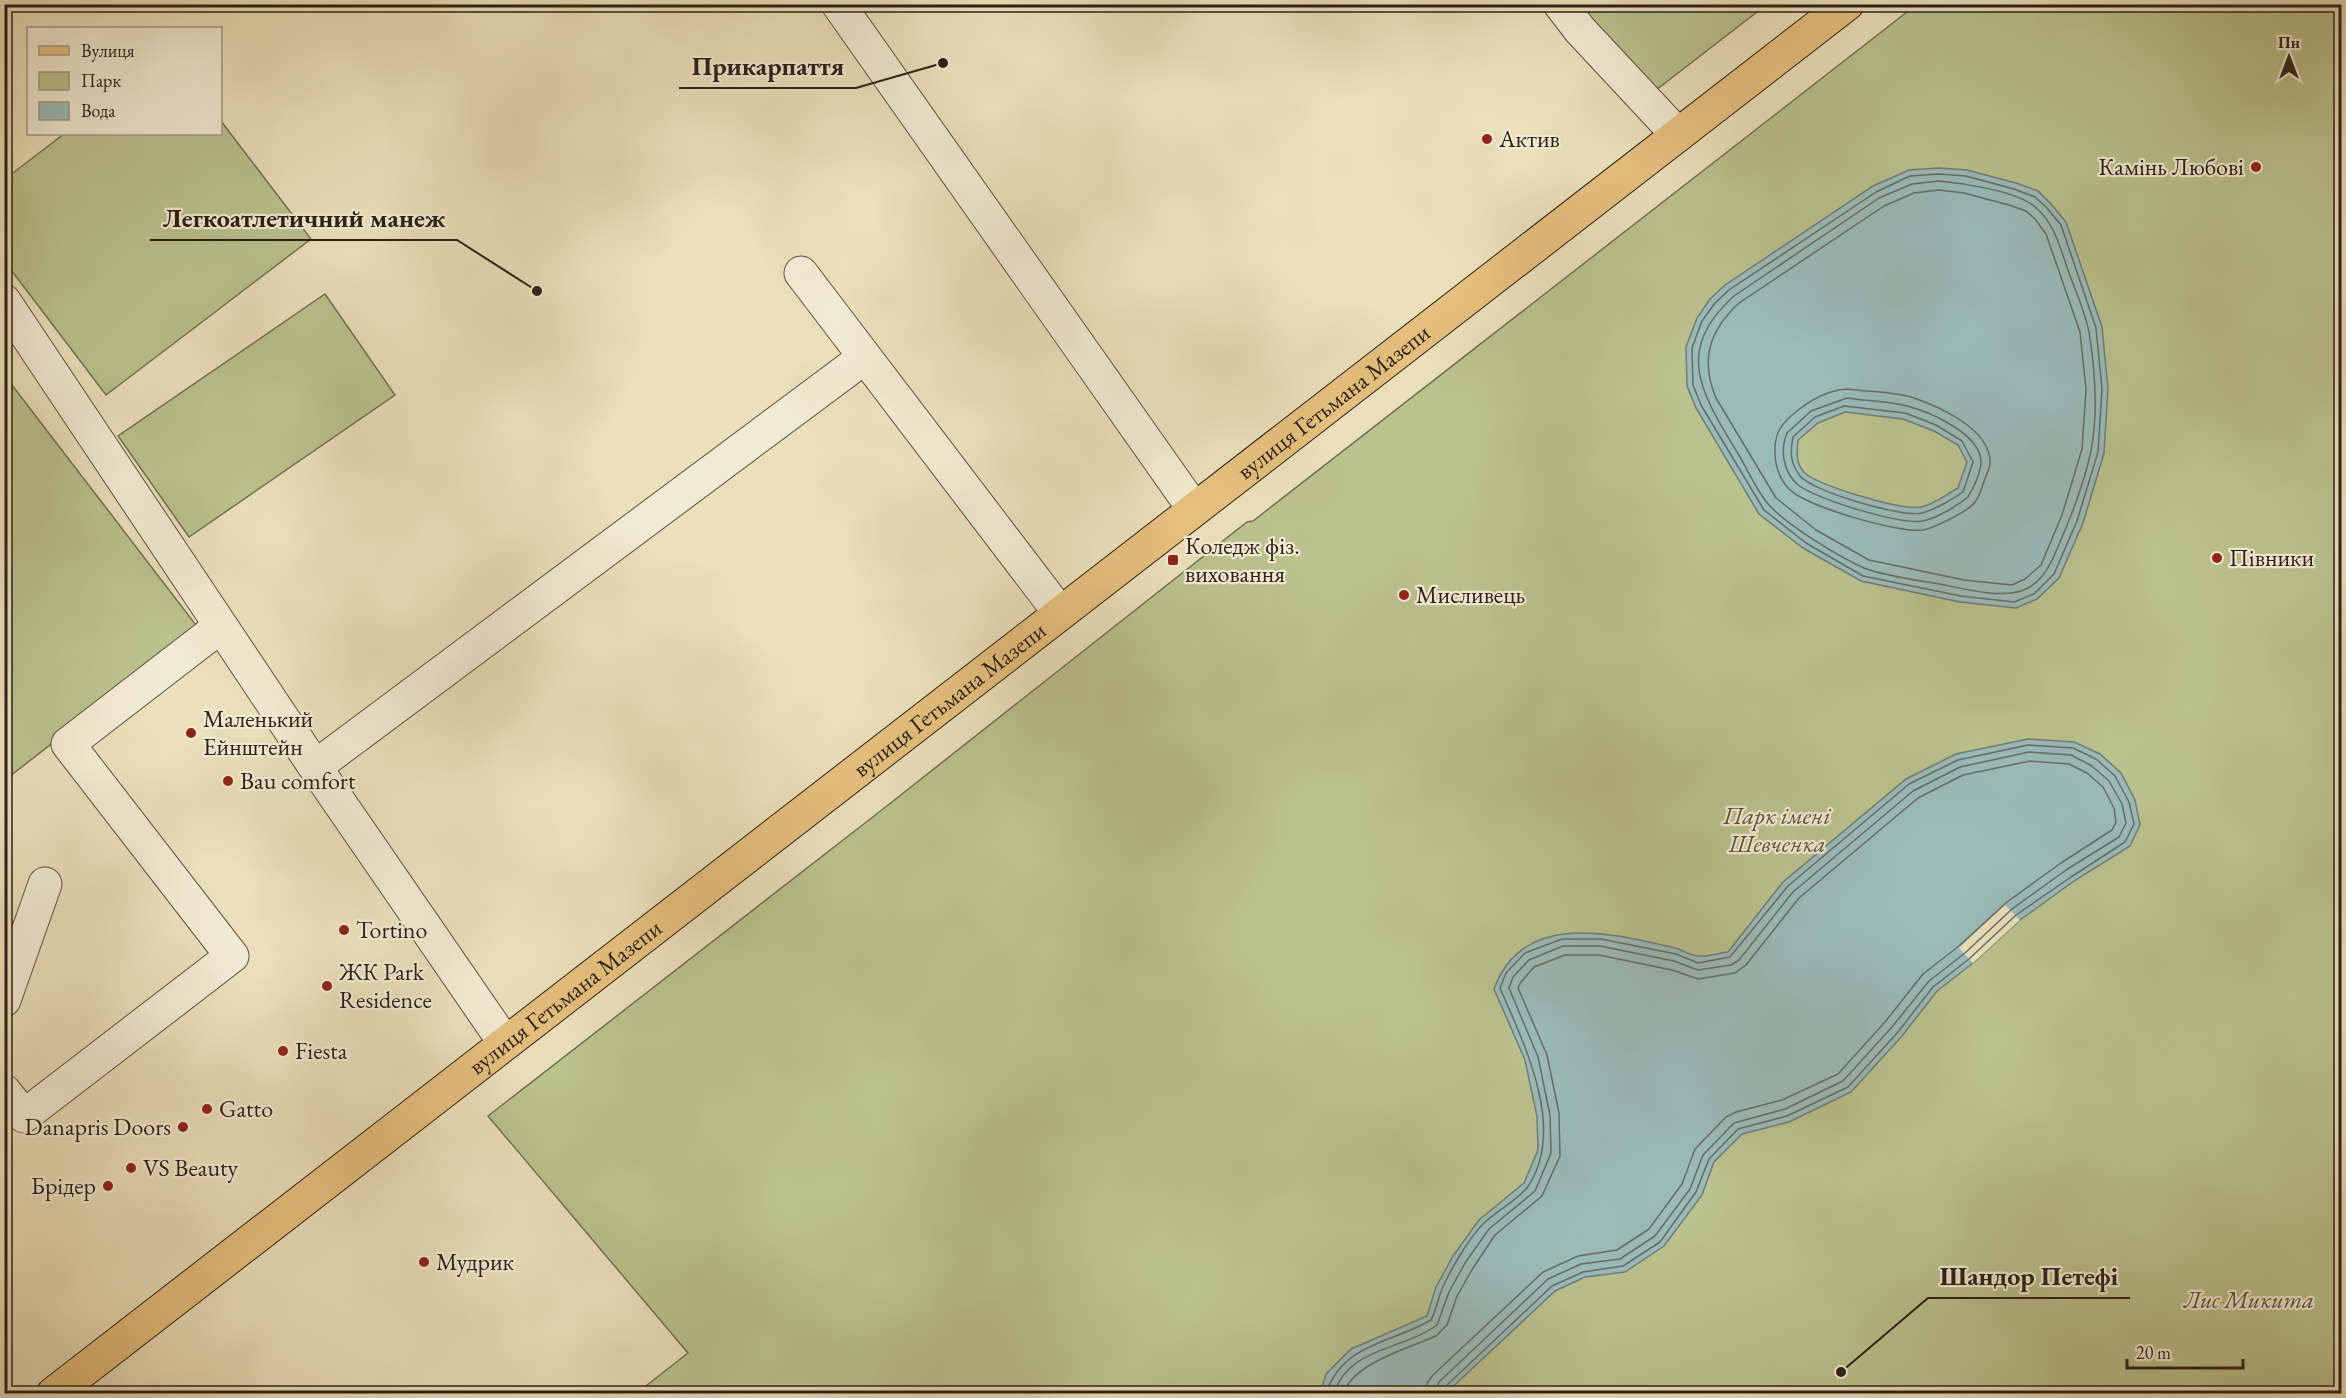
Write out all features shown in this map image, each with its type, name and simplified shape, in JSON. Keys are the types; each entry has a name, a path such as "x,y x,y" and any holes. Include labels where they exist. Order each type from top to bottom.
{"main road":[{"name":"вулиця Гетьмана Мазепи","path":"53,1394 1846,4"}],"lane":[{"path":"838,4 1194,509"},
{"path":"1560,4 1580,30 1678,135"},
{"path":"801,273 1060,613"},
{"path":"4,301 315,767 505,1043"},
{"path":"315,767 865,357"},
{"path":"4,1091 24,1116 232,956 68,744 221,626"},
{"path":"5,998 45,884"}],"green space":[{"path":"1569,5 1766,5 1647,97"},
{"name":"Парк імені Шевченка","path":"1916,5 2341,5 2341,1393 637,1393 688,1353 488,1116 1247,522 1253,521"},
{"path":"222,122 311,239 106,395 5,262 5,179 63,135 222,135"},
{"path":"325,294 395,395 189,537 118,436"},
{"path":"5,376 199,629 5,780"}],"water":[{"path":"1939,168 1967,170 2038,191 2066,222 2102,327 2108,389 2104,453 2083,523 2059,578 2037,599 2016,608 1960,602 1861,581 1803,548 1759,514 1696,408 1687,386 1686,347 1697,318 1710,299 1725,285 1873,186 1909,170","holes":["1845,412 1903,419 1934,431 1958,445 1967,462 1958,488 1930,504 1911,507 1862,496 1814,479 1800,467 1798,440 1818,423"]},
{"path":"2028,739 2074,742 2100,754 2121,773 2135,800 2140,825 2130,846 2074,881 2020,920 1973,963 1937,991 1902,1036 1851,1092 1789,1122 1742,1134 1714,1162 1702,1195 1664,1246 1625,1272 1585,1277 1555,1291 1446,1393 1320,1394 1326,1374 1351,1349 1427,1316 1436,1287 1453,1256 1479,1220 1524,1183 1538,1150 1537,1117 1525,1060 1494,989 1507,964 1526,947 1547,937 1571,933 1624,937 1675,948 1698,956 1728,952 1783,882 1906,779 1956,754"}],"pier":[{"path":"2005,905 2020,920 1973,963 1959,948"}],"place":[{"name":"Прикарпаття","path":"943,63"},
{"name":"Актив","path":"1487,139"},
{"name":"Камінь Любові","path":"2256,167"},
{"name":"Легкоатлетичний манеж","path":"537,291"},
{"name":"Півники","path":"2217,558"},
{"name":"Коледж фіз. виховання","path":"1173,560"},
{"name":"Мисливець","path":"1404,595"},
{"name":"Маленький Ейнштейн","path":"191,733"},
{"name":"Bau comfort","path":"228,781"},
{"name":"Tortino","path":"344,930"},
{"name":"ЖК Park Residence","path":"327,986"},
{"name":"Fiesta","path":"283,1051"},
{"name":"Gatto","path":"207,1109"},
{"name":"Danapris Doors","path":"183,1127"},
{"name":"VS Beauty","path":"131,1168"},
{"name":"Брідер","path":"108,1186"},
{"name":"Мудрик","path":"424,1262"},
{"name":"Шандор Петефі","path":"1841,1372"}],"park label":[{"name":"Лис Микита","path":"2249,1300"}]}
